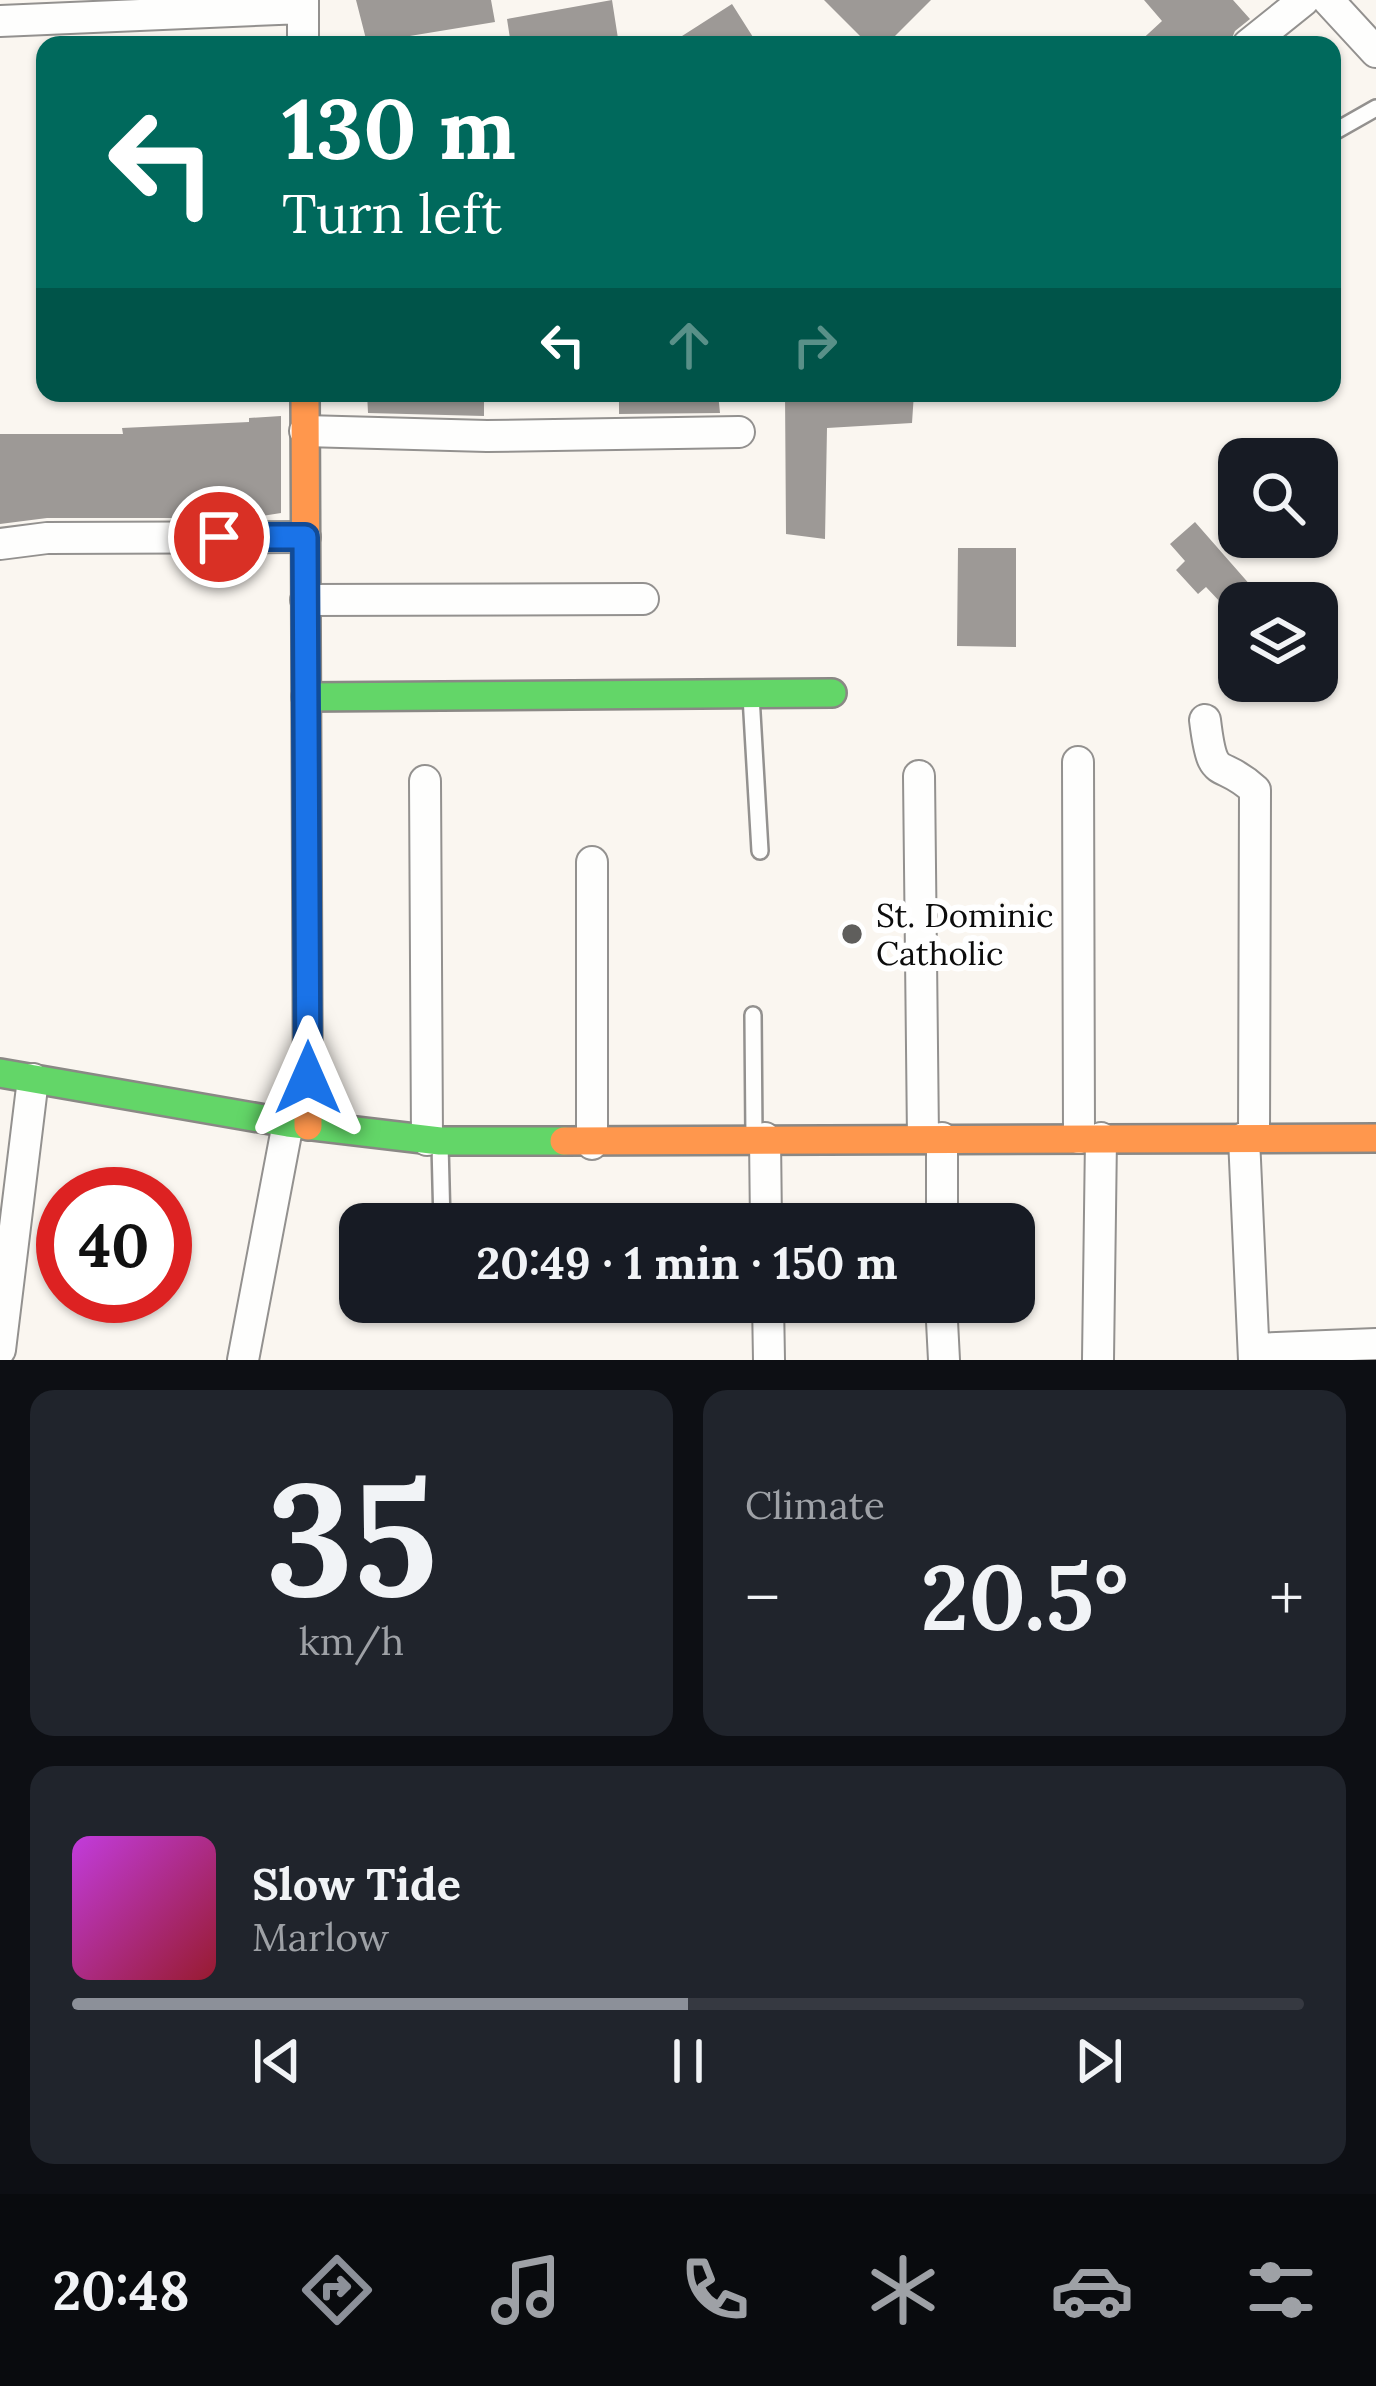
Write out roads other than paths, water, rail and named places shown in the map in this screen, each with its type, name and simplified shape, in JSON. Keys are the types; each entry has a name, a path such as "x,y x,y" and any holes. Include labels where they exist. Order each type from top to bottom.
{"street":[{"path":"1259,36 1304,0"},
{"path":"1328,0 1376,52"},
{"path":"0,21 303,4 303,36"},
{"path":"243,1360 298,1124 306,697 305,402"},
{"path":"305,431 487,436 739,432"},
{"path":"0,544 46,538 305,537"},
{"path":"306,600 643,599"},
{"path":"306,697 832,693"},
{"path":"1205,720 1209,752 1218,770 1255,790 1249,1138 1254,1355 1376,1344"},
{"path":"1078,761 1097,1360"},
{"path":"919,776 939,1203"},
{"path":"424,781 434,1141"},
{"path":"592,862 592,1144"},
{"path":"0,1073 298,1124 434,1141 1376,1138"},
{"path":"0,1350 33,1079"},
{"path":"759,1137 764,1203"},
{"path":"769,1323 770,1360"},
{"path":"941,1323 944,1360"}],"lane":[{"path":"1341,128 1376,108"},
{"path":"751,696 760,851"},
{"path":"753,1015 759,1137"},
{"path":"434,1141 440,1203"}],"place":[{"name":"St. Dominic Catholic","path":"852,934"}]}
